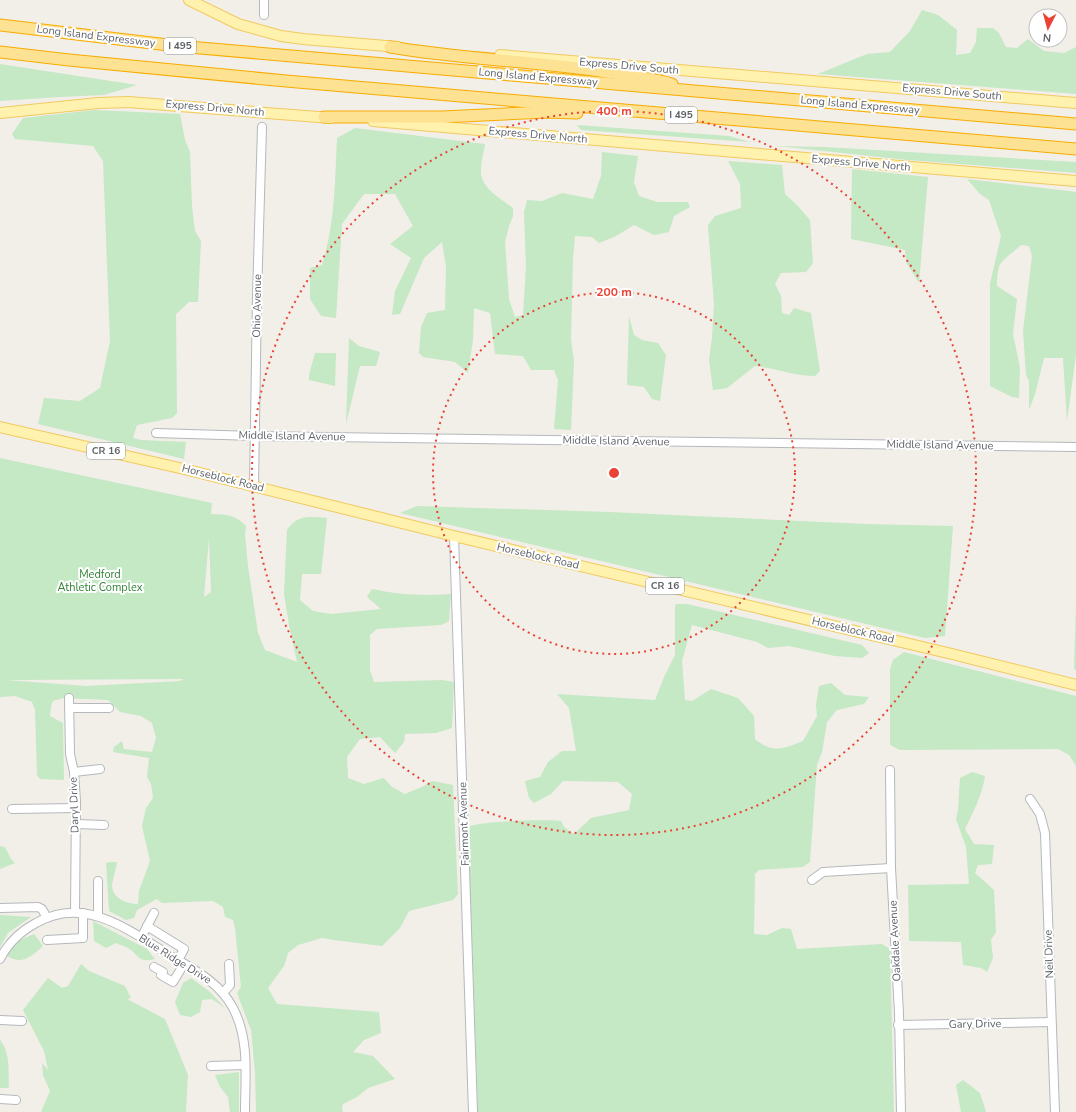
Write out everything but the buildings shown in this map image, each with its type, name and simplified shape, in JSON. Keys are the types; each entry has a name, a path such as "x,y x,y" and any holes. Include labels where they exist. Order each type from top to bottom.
{"highway":[{"name":"Long Island Expressway","path":"4,26 185,46 1076,124"},
{"path":"390,47 428,53 596,70 652,78 706,92"},
{"name":"I 495","path":"0,52 112,65 1076,149"},
{"path":"324,117 442,117 547,112 659,113"}],"main road":[{"name":"Express Drive South","path":"189,0 238,24 270,33 303,39 390,47 428,48 1076,103"},
{"name":"Express Drive North","path":"0,113 98,103 128,102 324,117 1076,181"},
{"name":"Horseblock Road","path":"0,427 254,486 454,536 945,652 1076,685"}],"street":[{"path":"264,0 264,15"},
{"name":"Ohio Avenue","path":"254,486 257,297 262,127"},
{"name":"Middle Island Avenue","path":"156,433 255,436 1076,447"},
{"name":"Fairmont Avenue","path":"454,536 473,1112"},
{"name":"Daryl Drive","path":"47,940 83,938 79,912 76,808 74,772 70,754 69,698"},
{"path":"69,708 108,708"},
{"path":"74,772 100,769"},
{"name":"Oakdale Avenue","path":"890,770 891,868 901,1112"},
{"name":"Neil Drive","path":"1030,799 1040,814 1045,832 1054,1112"},
{"path":"12,809 76,808"},
{"path":"76,824 104,825"},
{"path":"812,880 823,872 891,868"},
{"path":"98,881 98,916"},
{"path":"0,908 38,907 42,909 47,918"},
{"path":"0,959 12,941 24,929 47,918 66,912 79,912"},
{"name":"Blue Ridge Drive","path":"79,912 98,916 111,921 181,962 212,982 223,993 233,1007 241,1025 245,1044 245,1112"},
{"path":"141,938 154,913"},
{"path":"146,926 184,949 174,982 161,975 164,972 154,967"},
{"path":"223,993 230,985 229,964"},
{"path":"0,1020 22,1021"},
{"name":"Gary Drive","path":"898,1025 1051,1022"},
{"path":"212,1066 245,1065"},
{"path":"0,1099 16,1100"}],"green space":[{"path":"922,10 938,15 957,30 956,55 970,53 976,42 977,28 993,28 999,33 1006,47 1017,48 1028,39 1028,48 1040,48 1044,51 1064,53 1076,47 1076,94 818,74 867,54 890,52 910,31"},
{"path":"0,64 137,85 104,95 0,101"},
{"path":"94,110 180,114 185,140 190,152 192,206 195,231 201,241 198,302 189,302 176,314 177,413 172,418 137,425 133,438 141,440 186,442 184,459 38,424 44,398 80,401 100,388 110,341 103,161 93,146 15,139 12,134 23,118"},
{"path":"577,125 729,136 750,142 581,130"},
{"path":"355,128 485,144 481,163 484,182 492,192 513,208 513,216 505,242 509,299 515,317 523,315 526,266 524,212 527,200 542,201 562,193 593,199 601,176 602,152 638,156 634,182 639,196 657,202 688,202 690,207 674,216 669,232 654,235 634,225 616,236 599,243 592,237 575,236 571,340 574,360 571,430 554,429 558,380 554,370 531,370 523,356 495,354 490,313 474,308 473,340 468,373 455,362 423,357 419,353 421,327 427,313 445,310 446,267 442,242 424,258 400,314 392,315 395,291 411,258 390,244 413,226 395,194 364,194 342,224 336,318 321,316 310,299 310,268 322,265 330,234 334,202 337,138"},
{"path":"777,146 825,147 1076,162 1076,173 908,160"},
{"path":"728,161 782,165 785,194 810,220 813,263 806,272 781,273 775,284 781,296 782,313 789,315 794,308 811,313 820,371 815,376 800,375 755,366 727,388 713,390 709,360 714,304 708,225 715,216 741,208 740,184"},
{"path":"852,169 928,177 919,283 906,262 905,250 851,239"},
{"path":"967,179 1076,192 1076,355 1067,421 1063,358 1044,358 1035,394 1029,410 1029,381 1026,375 1023,331 1032,256 1029,246 1021,245 1005,259 998,269 997,276 997,286 1017,299 1013,334 1020,368 1019,398 1012,397 990,386 990,284 1001,236 989,200 980,194"},
{"path":"629,316 634,335 642,340 658,343 666,355 660,401 652,399 644,387 627,385"},
{"path":"349,338 359,346 380,352 376,366 360,366 346,424"},
{"path":"315,353 336,353 335,386 309,380"},
{"name":"Medford Athletic Complex","path":"0,458 212,503 211,514 226,515 238,519 246,526 245,535 248,566 258,633 265,650 297,662 284,594 287,530 295,521 309,517 327,518 321,574 302,574 300,600 313,611 331,614 381,609 367,597 372,589 392,593 430,595 451,594 449,621 441,625 377,629 370,635 370,670 374,682 442,680 454,682 452,728 436,733 405,734 404,742 395,753 380,737 360,739 347,757 348,778 364,784 384,778 392,787 405,794 432,781 453,785 458,894 453,900 409,911 400,928 382,946 322,938 298,945 288,953 284,966 268,988 277,1004 379,1012 381,1033 364,1040 353,1052 373,1056 395,1079 368,1088 357,1097 343,1104 343,1112 256,1112 255,1073 251,1030 237,993 241,987 233,920 225,917 223,907 213,901 162,903 157,899 137,910 134,918 126,920 109,911 106,863 110,862 117,862 112,885 117,897 129,903 138,904 139,891 150,861 142,826 146,808 153,798 151,784 147,777 149,758 113,752 114,747 122,741 124,749 152,752 156,738 152,723 141,716 120,712 108,700 63,698 53,701 50,716 63,723 64,780 40,779 37,775 35,710 32,702 15,696 0,697","holes":["209,538 211,592 204,597","184,679 180,681 86,686 6,680"]},
{"path":"417,506 609,512 866,524 953,526 945,636 925,638 400,513"},
{"path":"676,604 687,604 862,645 869,653 862,658 835,656 789,646 768,648 757,642 692,625 682,661 685,700 692,701 711,689 738,698 754,716 755,739 767,747 778,749 784,748 803,741 817,716 816,705 819,686 831,683 845,695 869,697 864,704 837,710 827,722 822,752 817,765 810,862 803,867 759,870 755,874 754,934 767,935 782,928 791,929 797,949 882,944 890,949 894,1112 478,1112 468,827 485,823 553,820 561,821 564,827 574,834 591,818 629,810 632,794 618,782 563,781 551,794 534,803 529,798 525,781 540,777 548,762 562,751 576,751 569,708 557,694 655,700 675,655"},
{"path":"1076,606 1076,671 1074,668"},
{"path":"904,652 1076,696 1076,766 1069,755 1058,749 900,750 890,745 890,669 893,660"},
{"path":"972,772 985,776 979,797 965,829 974,844 994,845 992,864 978,865 975,873 994,890 996,932 991,940 993,958 987,972 981,968 963,965 961,942 909,941 908,885 969,884 966,847 956,819 960,778"},
{"path":"0,846 5,847 11,859 15,863 0,869"},
{"path":"0,915 31,917 8,933 0,947"},
{"path":"93,921 147,949 155,959 142,959 128,948 116,943 106,948 94,941"},
{"path":"34,934 43,946 30,957 16,960 6,955 20,940"},
{"path":"81,964 89,971 125,986 131,998 127,999 165,1019 188,1075 186,1112 41,1112 50,1091 43,1075 42,1063 48,1070 44,1051 23,1010 48,978 62,988 68,986"},
{"path":"191,978 210,992 225,1008 212,999 202,1000 200,1012 191,1017 180,1015 175,1002 183,983"},
{"path":"0,1040 6,1051 9,1069 9,1088 0,1088"},
{"path":"239,1072 239,1112 230,1112 228,1097 220,1087 215,1075"},
{"path":"963,1080 980,1093 986,1112 961,1112 956,1085"}]}
